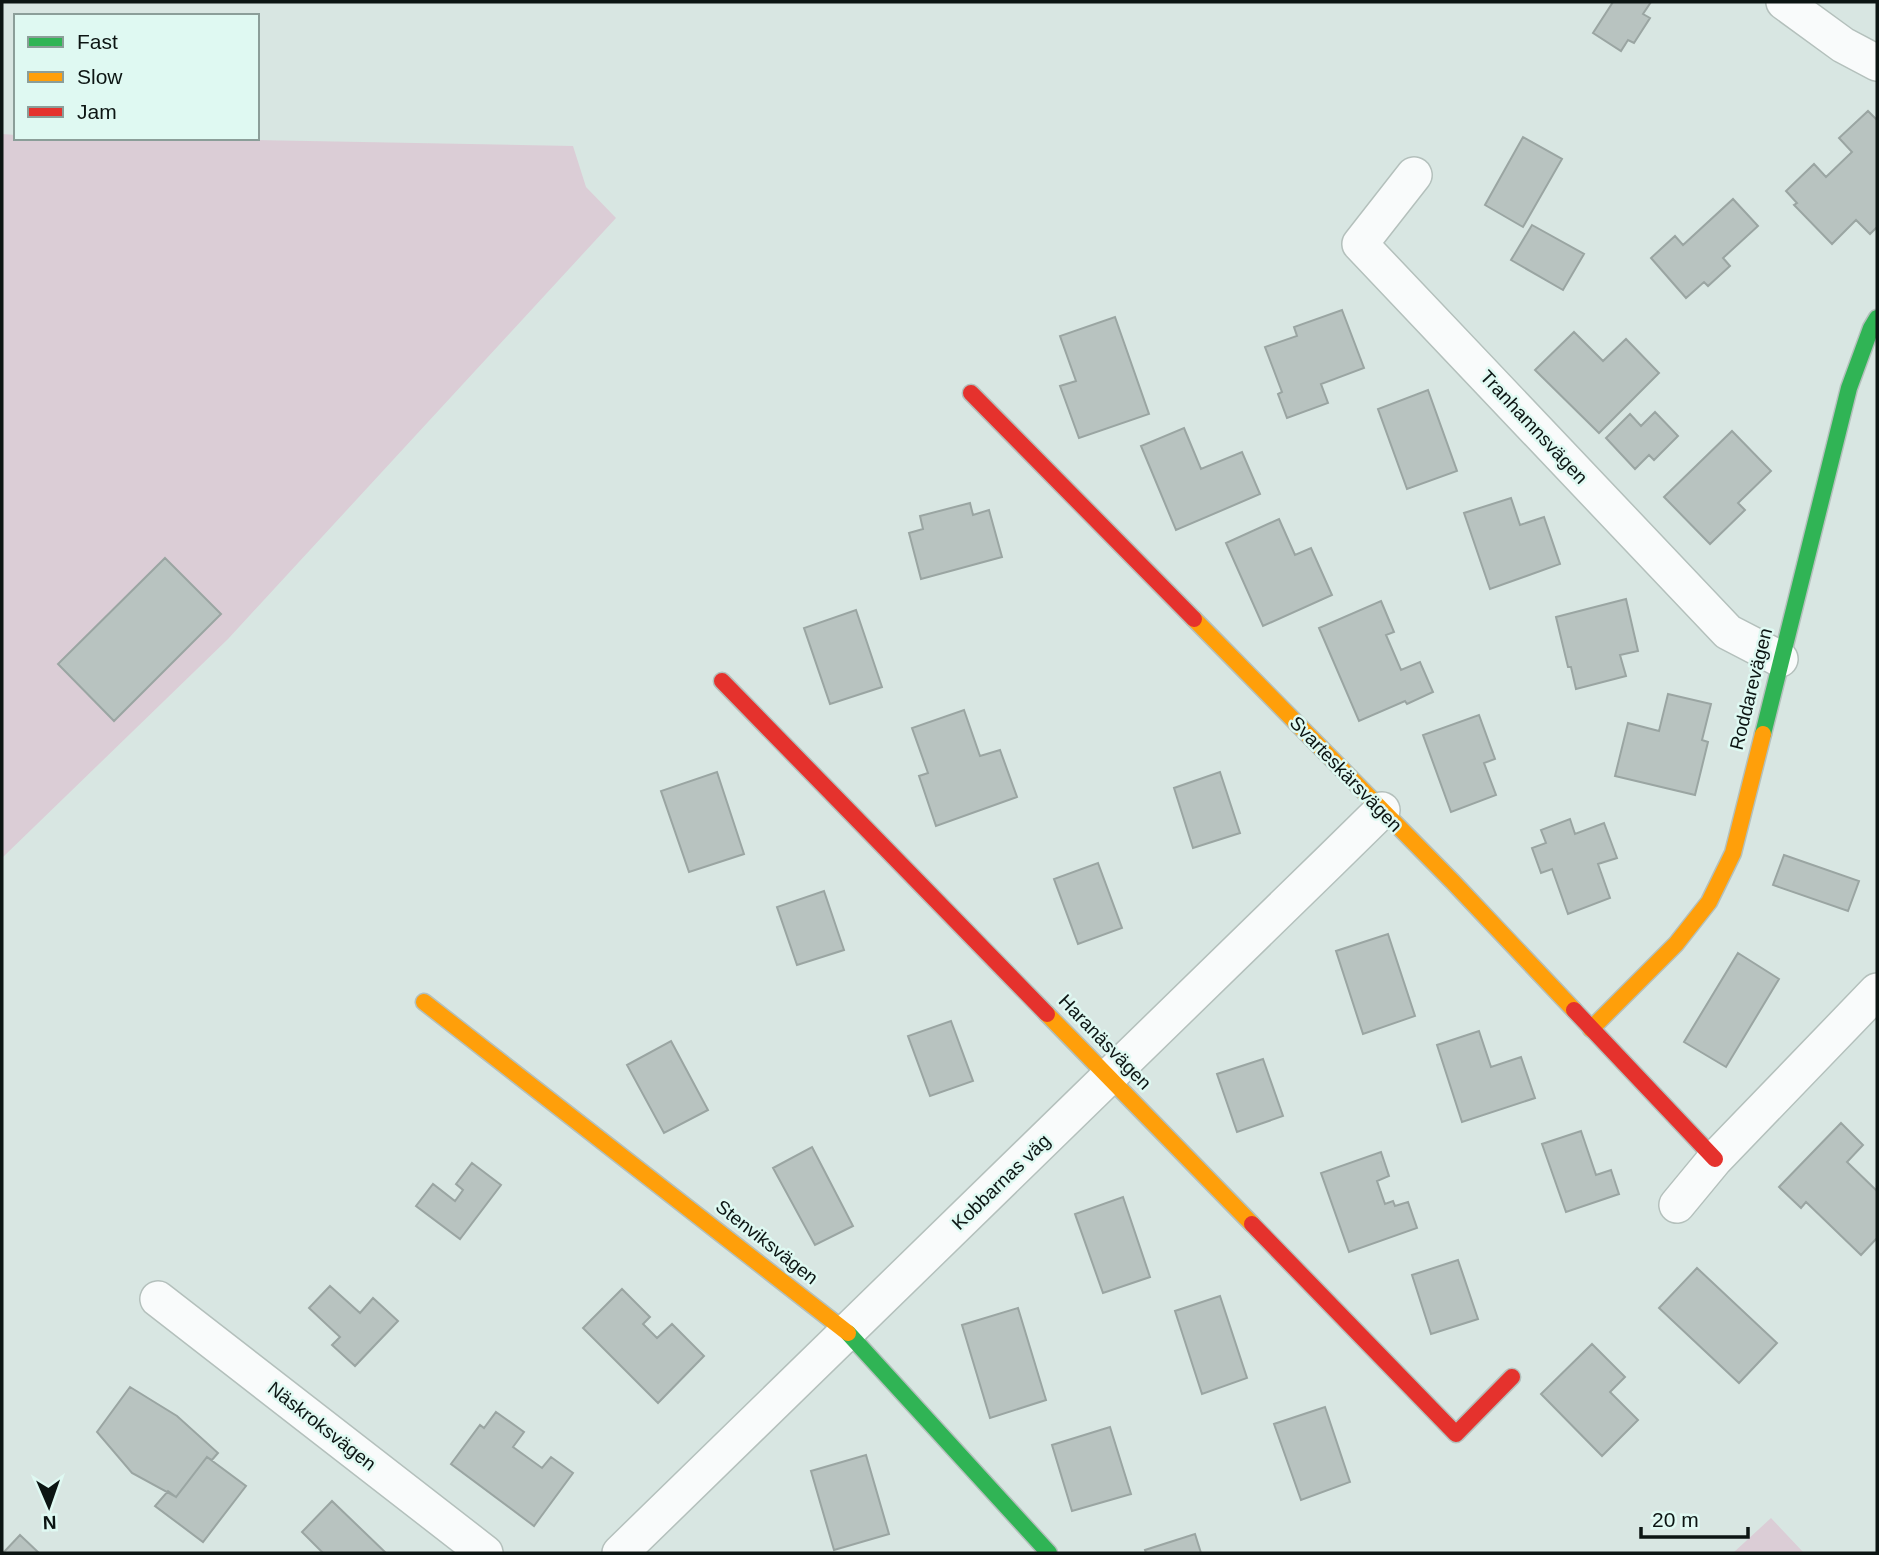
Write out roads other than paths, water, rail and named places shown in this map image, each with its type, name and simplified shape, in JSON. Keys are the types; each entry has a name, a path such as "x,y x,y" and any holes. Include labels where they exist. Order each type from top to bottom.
{"street":[{"path":"1784,2 1843,46 1877,63"},
{"name":"Tranhamnsvägen","path":"1414,174 1360,244 1728,632 1780,659"},
{"name":"Roddarevägen","path":"1591,1029 1676,944 1709,902 1733,853 1849,388 1877,318"},
{"name":"Svarteskärsvägen","path":"971,393 1382,810 1715,1159"},
{"name":"Haranäsvägen","path":"722,681 1456,1434 1512,1377"},
{"name":"Kobbarnas väg","path":"620,1553 1382,810"},
{"path":"1677,1205 1715,1159 1877,991"},
{"name":"Stenviksvägen","path":"424,1002 846,1330 1049,1553"},
{"name":"Näskroksvägen","path":"158,1299 485,1553"}]}
